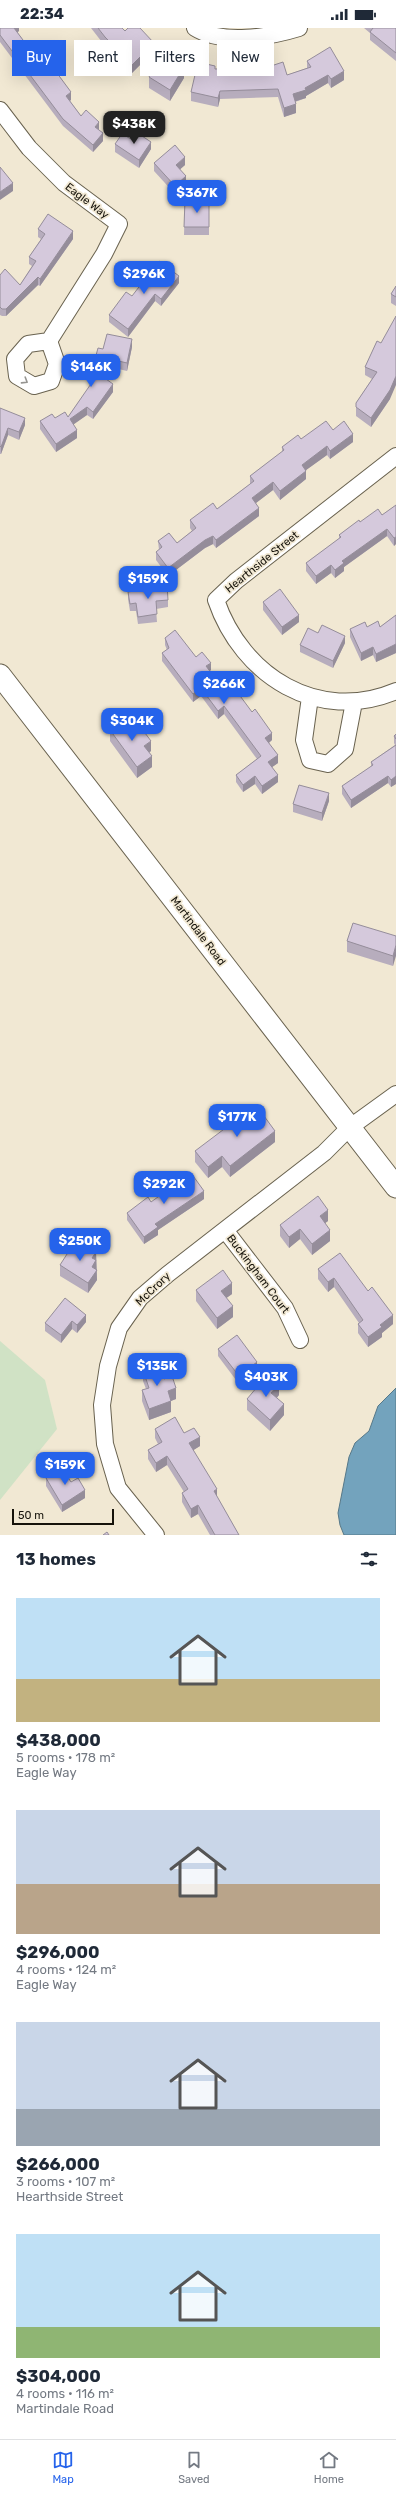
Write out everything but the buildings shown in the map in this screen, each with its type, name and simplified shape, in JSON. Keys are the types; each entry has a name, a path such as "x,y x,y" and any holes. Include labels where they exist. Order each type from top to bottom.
{"street":[{"path":"195,28 222,36 251,39 279,34 299,28"},
{"name":"Eagle Way","path":"0,110 28,148 64,183 119,224 104,254 49,341"},
{"name":"Hearthside Street","path":"396,456 236,581 216,600 223,622 235,641 251,660 282,685 310,698 345,704 384,696 396,691"},
{"name":"Martindale Road","path":"0,675 396,1187"},
{"path":"310,698 304,740 310,760 328,764 346,749 354,702"},
{"name":"McCrory","path":"156,1535 118,1488 105,1444 102,1405 108,1366 119,1328 140,1298 224,1230 324,1153 350,1128 396,1094"},
{"name":"Buckingham Court","path":"224,1230 286,1308 300,1340"}],"green space":[{"path":"0,1341 45,1380 57,1429 0,1500"}],"water":[{"path":"396,1388 396,1535 344,1535 340,1525 338,1513 349,1457 355,1443 369,1431 378,1406"}]}
